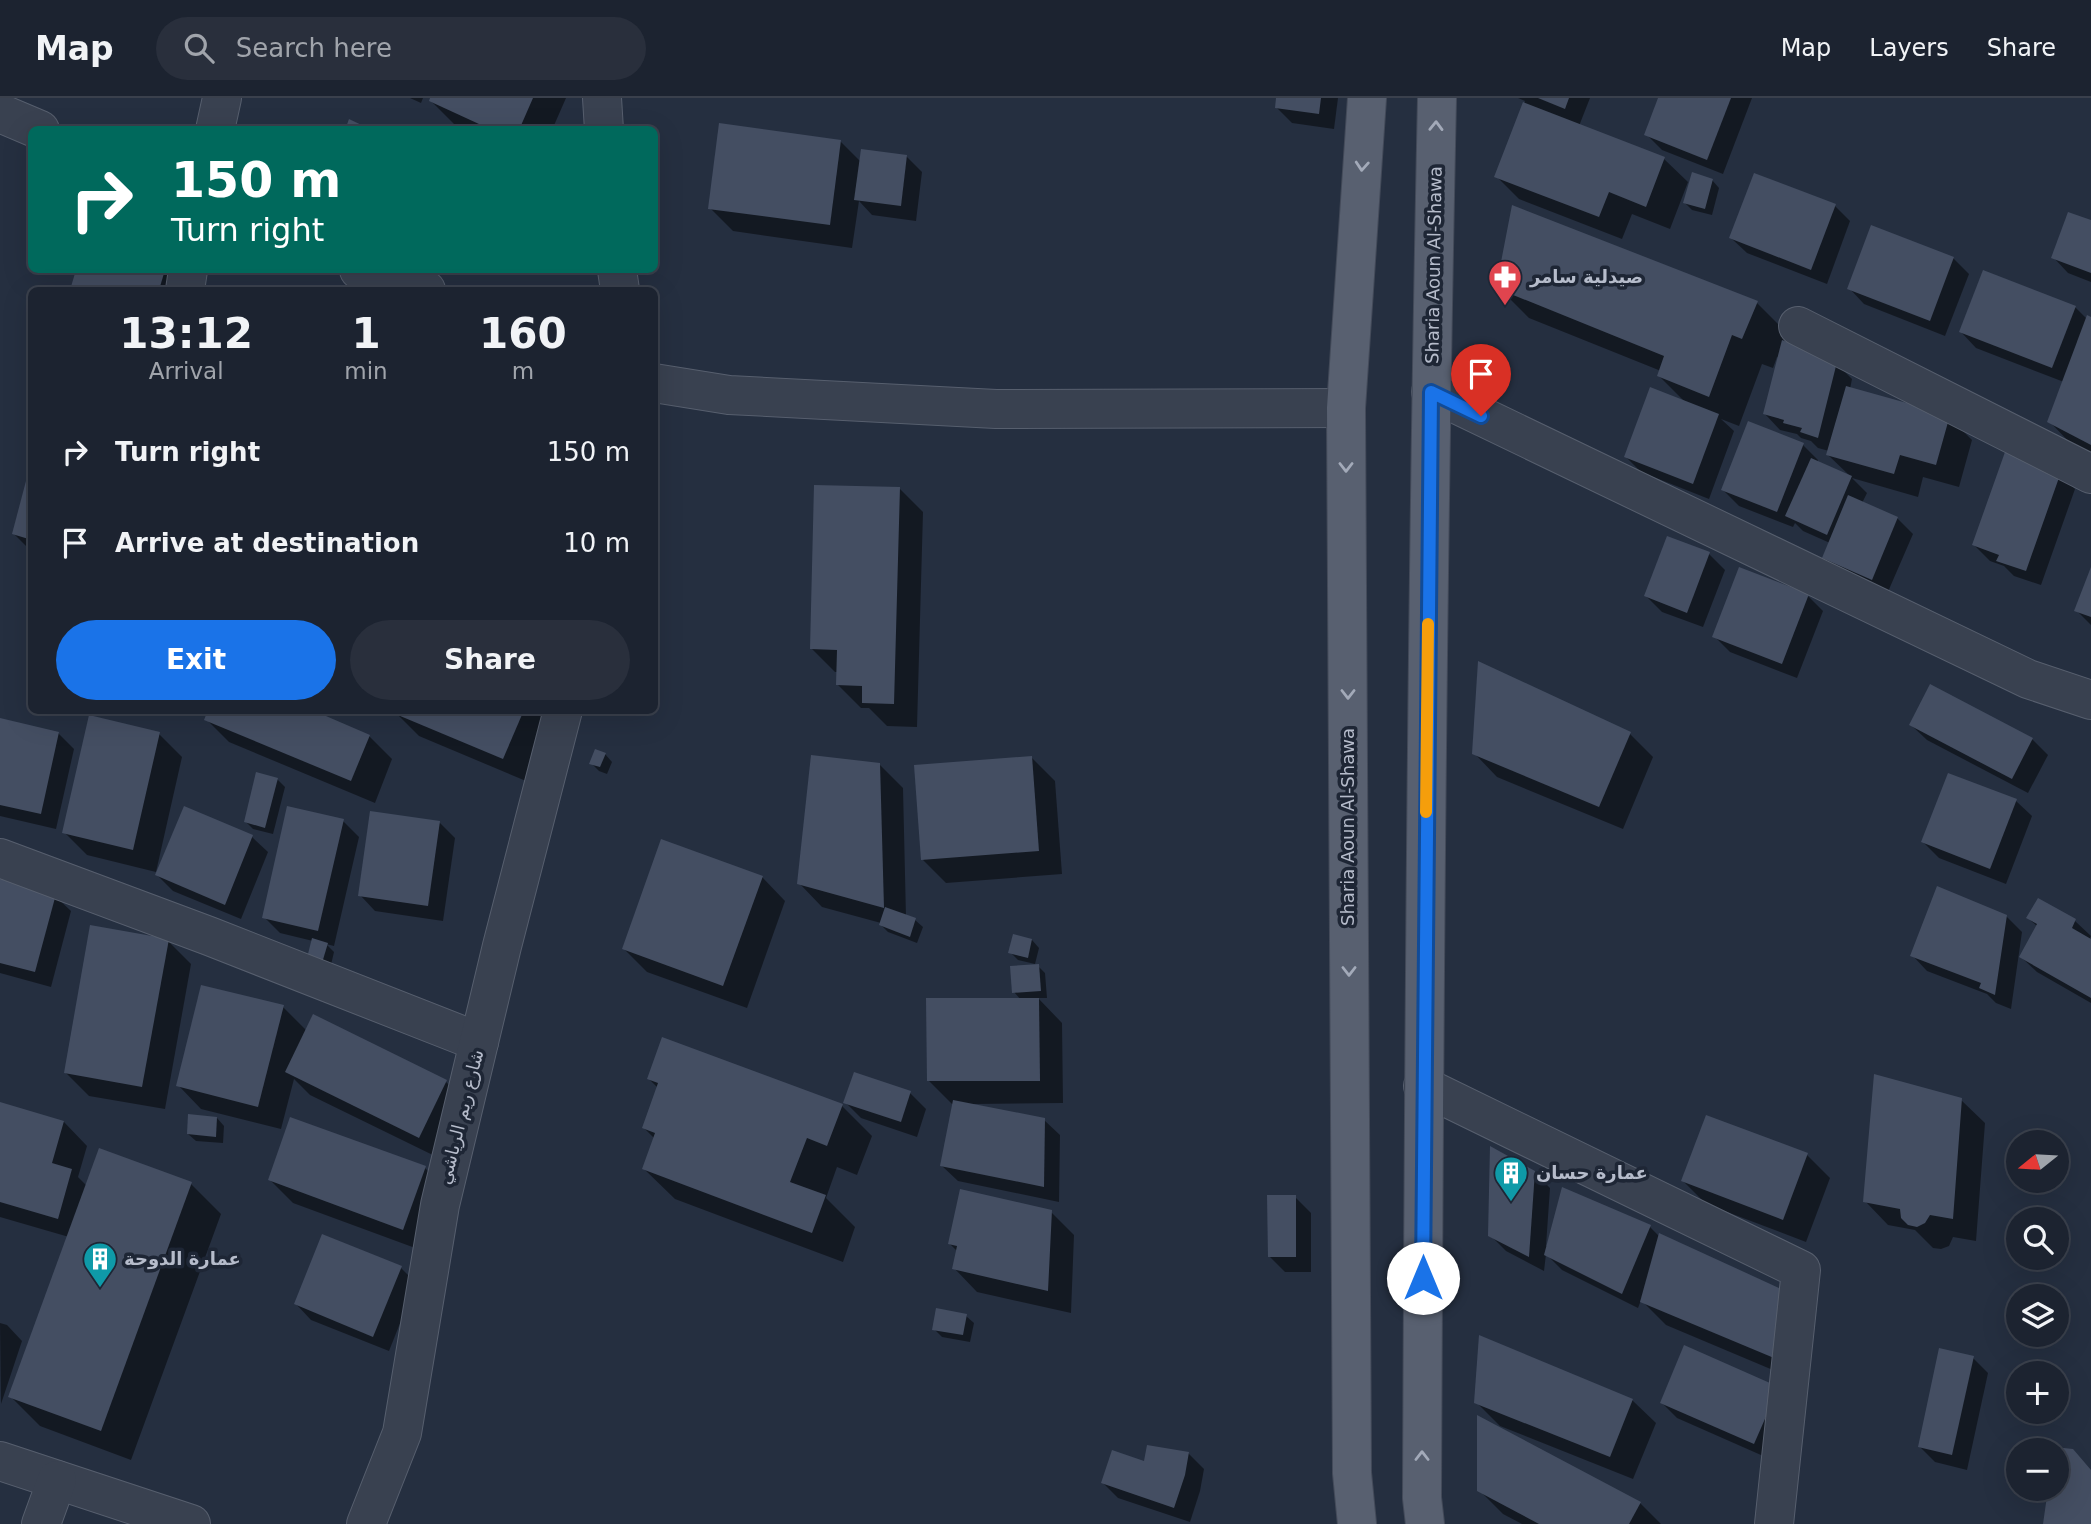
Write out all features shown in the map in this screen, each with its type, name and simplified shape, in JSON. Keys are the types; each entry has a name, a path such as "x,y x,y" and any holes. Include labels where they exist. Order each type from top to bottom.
{"main road":[{"name":"Sharia Aoun Al-Shawa","path":"1357,1524 1352,1473 1346,408 1367,98"},
{"name":"Sharia Aoun Al-Shawa","path":"1425,1524 1422,1498 1423,1086 1437,98"},
{"name":"Sharia Aoun Al-Shawa","path":"1344,1524 1352,1473"}],"street":[{"path":"216,126 222,98"},
{"path":"602,98 604,126"},
{"path":"0,113 31,126"},
{"path":"369,273 416,287"},
{"path":"1797,326 2091,474"},
{"path":"658,384 729,396 996,409 1346,408"},
{"path":"1431,392 2028,679 2091,700"},
{"name":"شارع ريم الرياشي","path":"366,1524 402,1433 440,1205 562,714"},
{"path":"0,858 209,936 479,1042"},
{"path":"1423,1086 1801,1270 1774,1524"},
{"path":"0,1461 191,1524"},
{"path":"41,1524 57,1480"}],"building":[{"path":"430,98 533,98 521,126 483,126 429,101"},
{"path":"1276,98 1321,98 1319,114 1275,108"},
{"path":"1538,98 1569,98 1565,109"},
{"path":"1658,98 1731,98 1707,160 1644,135"},
{"path":"1523,102 1665,157 1646,207 1609,192 1599,217 1494,177"},
{"path":"349,119 364,126 346,126"},
{"path":"719,123 841,140 830,225 708,209"},
{"path":"861,149 907,155 901,206 854,200"},
{"path":"1692,172 1713,179 1705,209 1683,203"},
{"path":"1754,173 1836,204 1811,270 1729,238"},
{"path":"1512,205 1758,301 1742,339 1732,335 1709,397 1657,376 1664,356 1496,288"},
{"path":"2068,212 2091,220 2091,273 2051,258"},
{"path":"1871,225 1954,257 1930,321 1847,289"},
{"path":"1983,270 2076,306 2052,368 1959,332"},
{"path":"75,273 164,273 160,287 71,287"},
{"path":"2087,315 2091,317 2091,445 2047,422"},
{"path":"1782,340 1837,362 1818,438 1800,432 1802,428 1783,423 1784,420 1763,414"},
{"path":"1846,386 1950,415 1936,465 1900,455 1894,474 1826,455"},
{"path":"1650,387 1719,414 1693,484 1624,457"},
{"path":"1748,421 1804,443 1777,512 1721,490"},
{"path":"2005,452 2061,472 2026,571 1996,561 1999,555 1972,545"},
{"path":"1811,458 1852,476 1827,535 1785,516"},
{"path":"28,473 28,539 12,534"},
{"path":"814,485 900,487 894,704 862,703 862,686 836,685 837,650 810,649"},
{"path":"1848,495 1898,517 1872,580 1822,558"},
{"path":"1667,536 1710,552 1687,613 1644,596"},
{"path":"1739,567 1809,594 1782,664 1712,637"},
{"path":"2091,567 2091,617 2074,611"},
{"path":"1478,661 1631,732 1599,807 1472,754"},
{"path":"1930,684 2033,738 2012,779 1909,725"},
{"path":"206,714 321,714 370,735 351,781 204,720"},
{"path":"395,714 522,714 503,759"},
{"path":"89,715 160,732 133,850 62,833"},
{"path":"0,718 59,732 41,814 0,805"},
{"path":"595,749 606,753 600,767 589,764"},
{"path":"811,755 880,763 884,908 797,884"},
{"path":"1032,756 1039,851 921,860 914,765"},
{"path":"256,772 278,778 265,828 244,822"},
{"path":"1948,773 2017,799 1990,869 1921,842"},
{"path":"184,806 253,835 225,905 155,875"},
{"path":"287,806 344,819 318,931 262,918"},
{"path":"370,811 440,821 428,906 358,896"},
{"path":"661,839 763,876 723,986 622,949"},
{"path":"0,879 56,894 35,972 0,963"},
{"path":"1937,886 2007,915 1995,995 1979,988 1981,983 1910,956"},
{"path":"2038,898 2076,919 2072,928 2091,939 2091,998 2019,957 2037,924 2026,918"},
{"path":"885,907 916,918 910,937 879,925"},
{"path":"90,925 169,939 142,1087 64,1073"},
{"path":"1013,934 1032,939 1028,958 1008,953"},
{"path":"312,938 328,943 322,963 307,958"},
{"path":"1039,964 1041,991 1012,993 1010,966"},
{"path":"201,985 284,1005 258,1107 176,1086"},
{"path":"926,998 1039,998 1040,1081 927,1081"},
{"path":"313,1014 447,1080 419,1138 285,1072"},
{"path":"662,1037 843,1104 827,1146 807,1138 790,1182 826,1195 812,1233 642,1169 655,1133 642,1128 658,1083 647,1079"},
{"path":"854,1072 911,1091 901,1122 843,1103"},
{"path":"1874,1074 1962,1098 1953,1219 1930,1215 1925,1223 1917,1227 1908,1225 1901,1218 1900,1209 1863,1202"},
{"path":"953,1100 1045,1118 1044,1187 940,1166"},
{"path":"0,1102 64,1121 52,1163 72,1169 58,1219 0,1202"},
{"path":"188,1114 217,1117 216,1137 187,1134"},
{"path":"1706,1115 1808,1153 1783,1220 1681,1181"},
{"path":"290,1117 426,1166 403,1230 268,1180"},
{"name":"عمارة حسان","path":"1490,1146 1535,1171 1529,1257 1488,1236"},
{"name":"عمارة الدوحة","path":"99,1148 192,1182 101,1431 8,1397"},
{"path":"1562,1187 1651,1225 1622,1294 1544,1255"},
{"path":"960,1189 1052,1210 1048,1291 952,1269 957,1246 948,1244"},
{"path":"1267,1195 1296,1195 1296,1257 1268,1257"},
{"path":"1659,1233 1790,1293 1781,1361 1640,1302"},
{"path":"322,1234 402,1266 373,1337 294,1304"},
{"path":"936,1308 967,1314 963,1335 932,1330"},
{"path":"1479,1335 1633,1399 1610,1457 1474,1403"},
{"path":"1684,1345 1779,1387 1754,1444 1660,1403"},
{"path":"1939,1348 1974,1356 1952,1455 1918,1447"},
{"path":"1477,1415 1641,1502 1629,1524 1539,1524 1477,1491"},
{"path":"1147,1445 1189,1452 1174,1508 1101,1483 1112,1450 1144,1461"},
{"path":"2069,1449 2073,1449 2091,1470 2091,1524 2043,1524 2046,1501 2069,1501"}],"slow traffic":[{"path":"1426,812 1428,624"}],"place":[{"name":"صيدلية سامر","path":"1505,307"},
{"name":"عمارة حسان","path":"1511,1203"},
{"name":"عمارة الدوحة","path":"100,1289"}],"route":[{"path":"1423,1278 1431,392 1481,416"}]}
